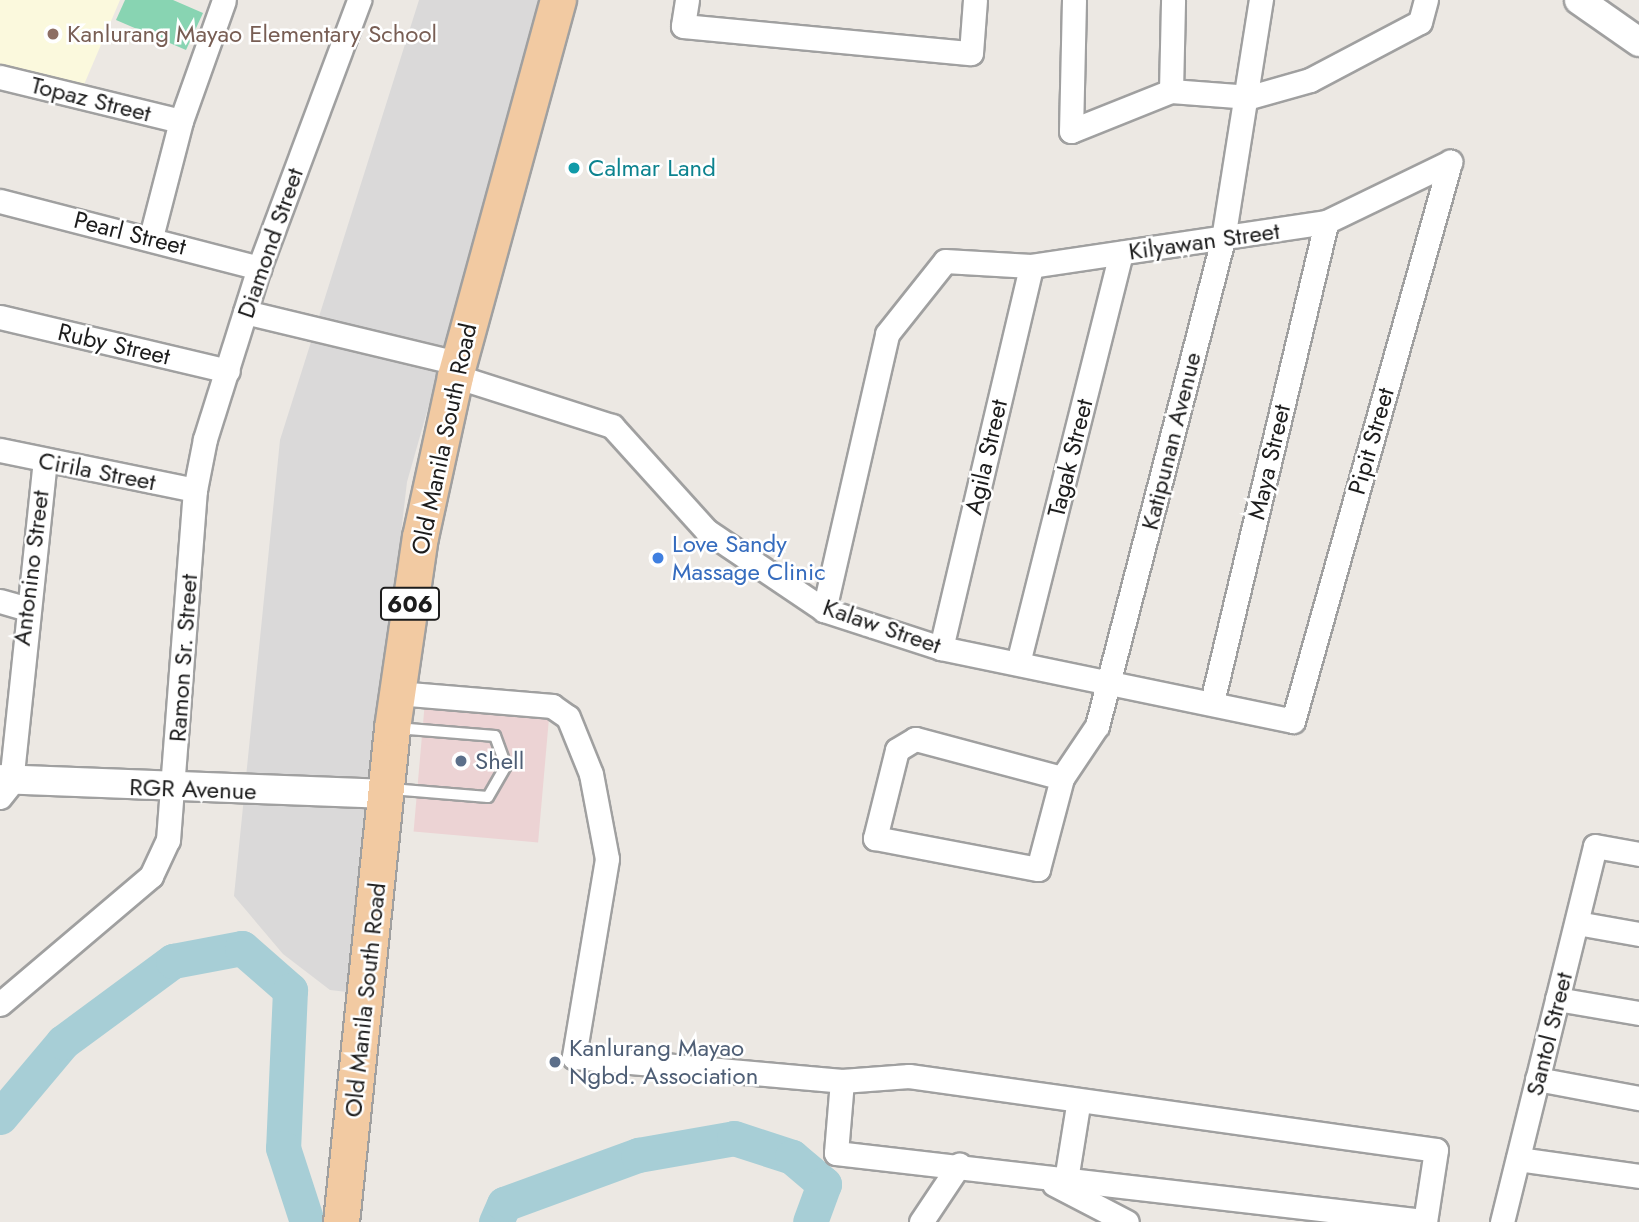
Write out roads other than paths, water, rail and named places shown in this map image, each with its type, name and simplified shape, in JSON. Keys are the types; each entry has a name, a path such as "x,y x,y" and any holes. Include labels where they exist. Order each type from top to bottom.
{"main road":[{"name":"Old Manila South Road","path":"341,1222 388,791 392,728 420,537 457,369 558,0"}],"street":[{"path":"151,237 181,121 224,0"},
{"name":"Diamond Street","path":"195,490 244,312 359,0"},
{"path":"687,0 683,26 971,53 975,0"},
{"path":"1074,0 1071,131 1171,91 1250,97 1310,80 1420,22 1426,0"},
{"path":"1171,91 1173,0"},
{"name":"Katipunan Avenue","path":"1062,778 915,739 897,750 875,838 1038,869 1062,778 1097,726 1109,684 1223,239 1250,97 1261,0"},
{"path":"1579,0 1639,42"},
{"name":"Topaz Street","path":"0,77 181,121"},
{"name":"Kilyawan Street","path":"824,610 887,334 945,261 1031,266 1326,222 1450,162"},
{"name":"Pipit Street","path":"1293,721 1450,162"},
{"name":"Pearl Street","path":"0,201 151,237 259,268"},
{"name":"Maya Street","path":"1212,702 1326,222"},
{"name":"Tagak Street","path":"1018,663 1121,253"},
{"name":"Agila Street","path":"941,648 1031,266"},
{"name":"Kalaw Street","path":"244,312 457,369 612,426 707,531 824,610 941,648 1109,684 1212,702 1293,721"},
{"name":"Ruby Street","path":"0,317 228,371"},
{"name":"Cirila Street","path":"0,450 44,462 195,490"},
{"name":"Antonino Street","path":"4,786 44,462"},
{"name":"Ramon Sr. Street","path":"0,1004 150,876 168,840 195,490"},
{"path":"0,601 25,608"},
{"path":"397,693 552,706 568,717 591,774 607,859 574,1057 842,1081 909,1076 1078,1105 1436,1150 1425,1222 959,1165 836,1153 842,1081"},
{"name":"RGR Avenue","path":"4,786 388,791"},
{"name":"Santol Street","path":"1502,1222 1595,846 1639,854"},
{"path":"1577,923 1639,934"},
{"path":"1557,999 1639,1013"},
{"path":"1537,1079 1639,1098"},
{"path":"1066,1180 1078,1105"},
{"path":"1518,1159 1639,1176"},
{"path":"921,1222 959,1165"},
{"path":"1039,1175 1127,1222"}],"lane":[{"path":"388,791 488,797 506,766 495,736 392,728"}],"waterway":[{"path":"0,1117 63,1042 173,961 242,948 290,990 283,1148 307,1222"},
{"path":"496,1222 504,1204 638,1155 734,1138 792,1157 824,1184 810,1222"}],"place":[{"name":"Kanlurang Mayao Elementary School","path":"53,34"},
{"name":"Calmar Land","path":"574,168"},
{"name":"Love Sandy Massage Clinic","path":"658,558"},
{"name":"Shell","path":"461,761"},
{"name":"Kanlurang Mayao Ngbd. Association","path":"555,1062"}]}
